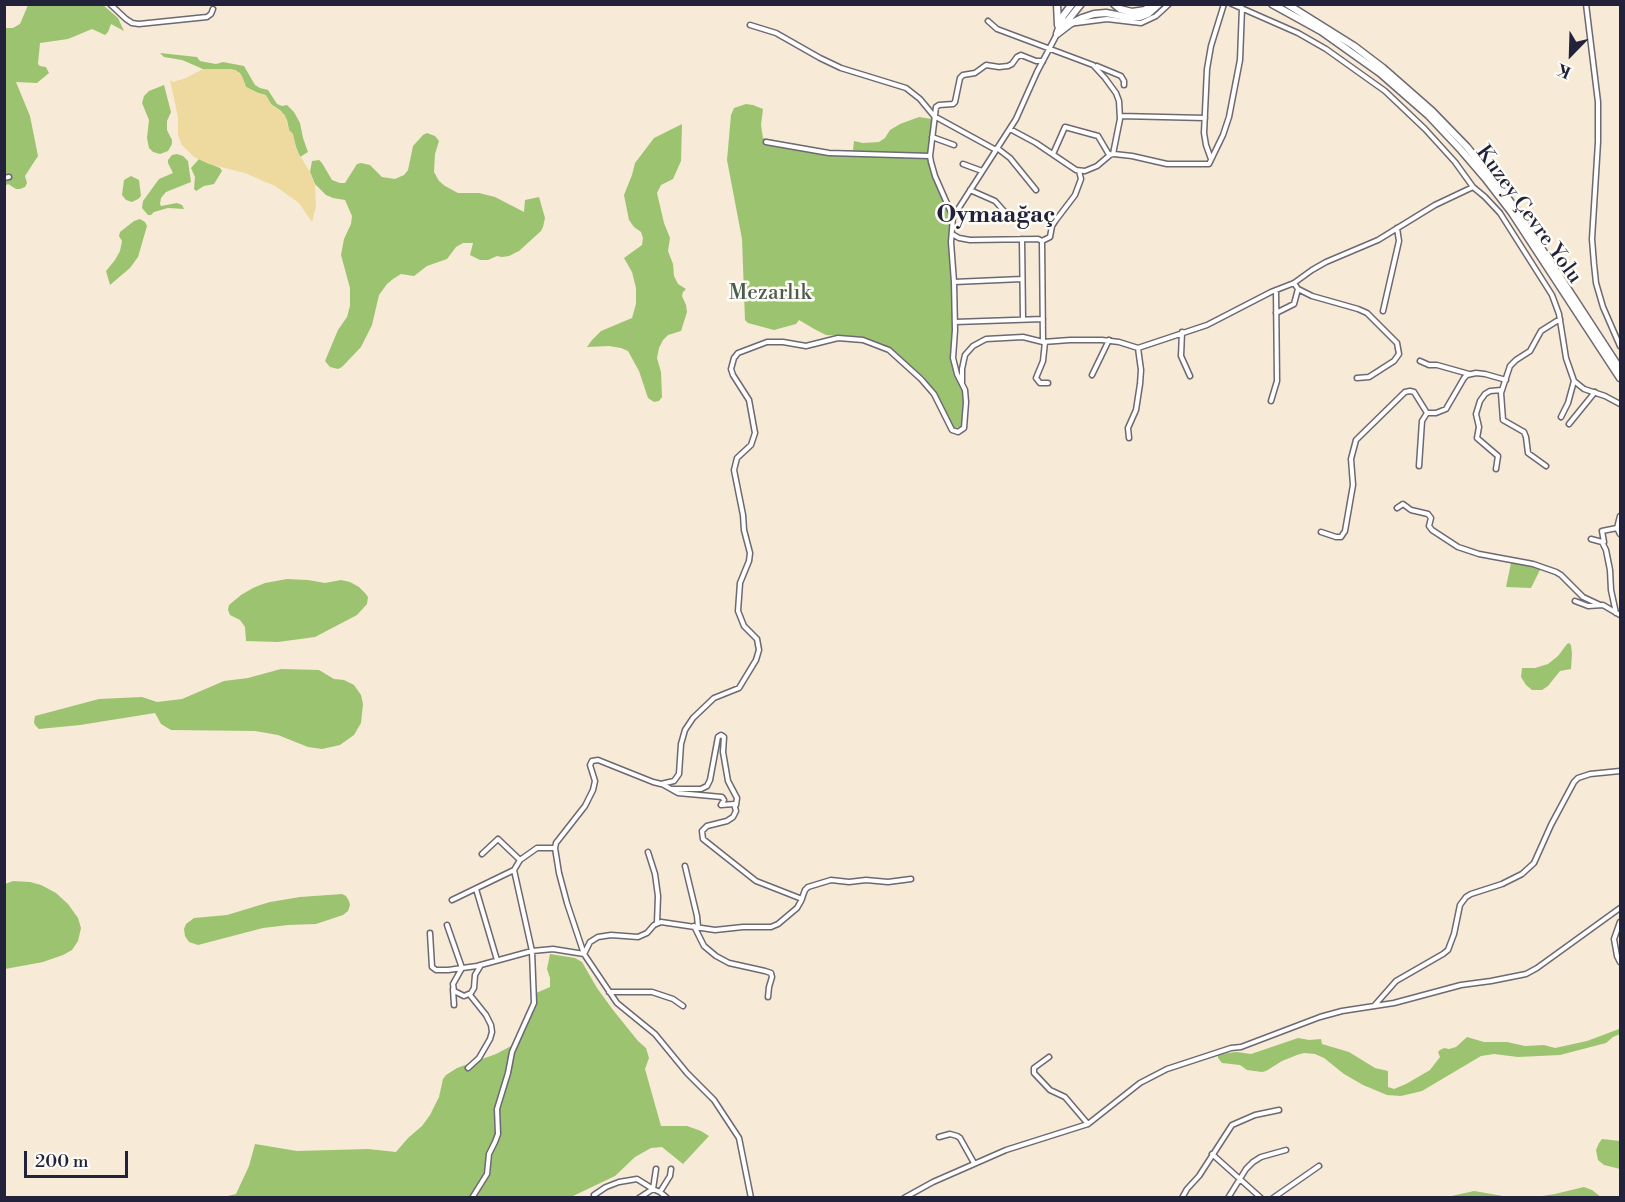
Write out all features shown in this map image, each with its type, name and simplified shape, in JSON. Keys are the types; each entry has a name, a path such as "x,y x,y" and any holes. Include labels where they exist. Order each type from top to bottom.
{"highway":[{"path":"1057,4 1059,14 1057,34"},
{"path":"1057,34 1063,16 1072,4"},
{"path":"1057,34 1081,4"},
{"path":"1114,4 1119,9 1132,12 1145,10 1153,4"},
{"path":"1057,34 1070,24 1094,14 1140,17 1148,14 1159,4"},
{"name":"Kuzey Çevre Yolu","path":"1271,4 1287,6 1323,25 1354,46 1400,82 1467,147 1515,208 1620,369"},
{"name":"Kuzey Çevre Yolu","path":"1287,6 1380,73 1421,108 1461,150 1512,213 1620,378"}],"street":[{"path":"111,4 126,19 139,24 207,17 213,9"},
{"path":"1070,24 1107,20 1141,23 1156,16 1169,4"},
{"path":"1211,160 1205,139 1208,62 1224,4"},
{"path":"1232,4 1308,38 1375,83 1425,129 1503,219 1552,295 1560,319 1564,351 1574,381 1584,389 1620,405"},
{"path":"1586,4 1598,102 1592,239 1594,264 1596,283 1603,307 1620,346"},
{"path":"1053,154 1065,127 1098,136 1112,154 1167,164 1209,164 1228,123 1238,74 1242,8"},
{"path":"988,21 997,29 1121,76 1124,85"},
{"path":"750,24 776,33 834,66 906,88 920,99 934,116 1010,158 1036,190"},
{"path":"953,217 1010,129 1057,34"},
{"path":"661,784 674,781 679,774 681,744 685,730 693,718 714,698 739,688 752,669 759,650 757,639 744,626 738,611 740,583 750,553 734,470 737,458 751,445 756,433 749,400 733,375 734,358 743,351 767,342 806,346 838,338 863,340 889,350 921,379 937,399 950,428 956,432 963,430 965,390 957,374 953,357 955,322 951,242 953,217 935,176 930,156 935,109 938,105 953,104 956,101 960,78 963,75 975,74 986,65 1008,66 1021,55 1042,61"},
{"path":"1010,129 1053,154 1073,169 1088,170 1097,166 1112,154 1120,116 1119,100 1114,90 1093,65"},
{"path":"1120,116 1205,118"},
{"path":"932,137 954,145"},
{"path":"766,142 829,153 930,156"},
{"path":"963,164 982,171"},
{"path":"952,234 970,240 1039,239 1042,241 1050,237 1052,226 1075,195 1081,179 1079,171"},
{"path":"962,384 965,355 971,347 989,338 1020,337 1044,342 1070,339 1109,340 1138,348 1208,325 1294,283 1317,267 1369,244 1435,205 1473,187"},
{"path":"970,190 995,201 1004,211"},
{"path":"1383,311 1399,241 1397,228"},
{"path":"1022,239 1023,319"},
{"path":"1042,241 1044,342 1043,361 1036,378 1040,383 1048,383"},
{"path":"954,282 1022,279"},
{"path":"1294,283 1298,289 1312,296 1364,311 1396,343 1399,354 1394,361 1370,377 1357,378"},
{"path":"1276,313 1294,304 1298,289"},
{"path":"1271,401 1277,381 1276,290"},
{"path":"955,322 1043,319"},
{"path":"1546,466 1528,453 1524,432 1503,419 1502,390 1510,366 1530,351 1539,332 1560,319"},
{"path":"1182,332 1181,356 1190,376"},
{"path":"1092,375 1109,340"},
{"path":"1129,438 1128,428 1136,410 1140,384 1138,348"},
{"path":"1420,361 1429,365 1463,371 1470,375"},
{"path":"1427,413 1439,413 1446,409 1464,378 1470,375 1485,374 1506,380"},
{"path":"1561,417 1568,403 1574,381"},
{"path":"1496,469 1498,456 1477,438 1479,427 1476,414 1485,394 1502,390"},
{"path":"1321,532 1341,537 1345,531 1353,485 1351,459 1356,440 1406,391 1414,392 1427,413"},
{"path":"1569,424 1595,392"},
{"path":"1419,466 1422,421 1427,413"},
{"path":"1397,508 1403,504 1411,510 1428,514 1431,518 1432,530 1464,550 1533,564 1556,572 1583,597 1618,614"},
{"path":"1620,516 1617,528 1620,534"},
{"path":"1617,528 1602,531 1610,570 1611,590 1618,614"},
{"path":"1591,539 1604,544"},
{"path":"1575,601 1588,606 1600,605"},
{"path":"671,789 701,789 707,786 717,738 721,735 724,737 723,752 728,781 737,798 735,814 730,819 704,829 701,834 702,839 756,881 802,899"},
{"path":"736,806 733,803 720,805 724,800 722,797 678,793 661,784 593,760 590,765 595,782 593,790 585,806 556,843 554,852 564,893 584,954 617,1003 655,1034 687,1073 714,1100 739,1138 751,1197"},
{"path":"1374,1006 1396,981 1448,950 1460,905 1466,897 1522,874 1534,863 1551,825 1578,778 1590,774 1620,771"},
{"path":"482,854 498,839 520,860"},
{"path":"452,900 514,870 520,860 537,848 555,848"},
{"path":"648,852 656,874 657,923"},
{"path":"685,866 697,916 696,927 704,946 729,963 771,973 768,996"},
{"path":"472,1197 487,1174 489,1154 498,1134 497,1109 512,1052 534,1003 532,951 514,870"},
{"path":"584,954 590,942 595,938 611,935 640,937 657,923 663,922 721,930 773,926 795,910 808,887 831,880 888,882 911,879"},
{"path":"476,889 497,960"},
{"path":"904,1197 1006,1150 1088,1124 1140,1083 1167,1069 1230,1048 1241,1047 1342,1011 1394,1003 1461,985 1526,974 1537,969 1620,908"},
{"path":"1620,922 1614,939 1620,962"},
{"path":"447,925 462,968 453,984 453,1005"},
{"path":"430,933 431,965 436,970 462,968 532,951 553,949 584,954"},
{"path":"470,995 474,988 475,975 481,964"},
{"path":"453,989 464,996 470,995"},
{"path":"609,992 652,992 673,999 683,1006"},
{"path":"468,1068 479,1058 492,1032 486,1015 470,995"},
{"path":"1049,1057 1035,1068 1034,1073 1050,1090 1065,1098 1088,1124"},
{"path":"1182,1197 1186,1189 1199,1176 1234,1123 1261,1113 1279,1110"},
{"path":"939,1137 950,1134 957,1136 974,1163"},
{"path":"1228,1197 1248,1166 1258,1158 1286,1150"},
{"path":"1212,1154 1261,1197"},
{"path":"1273,1197 1319,1167"},
{"path":"653,1189 656,1168"},
{"path":"660,1192 670,1176 671,1169"},
{"path":"594,1195 619,1182 636,1179 667,1197"},
{"path":"639,1197 653,1189"}],"green space":[{"path":"28,5 103,5 118,18 124,31 111,24 105,35 92,29 68,39 40,43 38,64 46,67 49,73 37,83 16,82 30,116 38,156 25,176 27,183 25,187 16,189 8,184 5,186 5,28 13,28 20,24"},
{"path":"160,53 197,57 200,61 216,64 223,62 244,66 255,85 268,90 277,104 287,105 294,112 300,123 308,152 300,157 287,120 281,111 271,104 265,95 246,87 240,73 230,69 203,69 182,60 164,57"},
{"path":"164,85 171,112 167,121 167,130 172,144 168,151 160,154 149,148 147,138 149,120 142,103 149,91"},
{"name":"Mezarlık","path":"746,104 763,109 761,125 763,138 827,150 853,150 854,141 879,142 890,130 900,124 919,117 932,119 927,158 949,216 953,305 952,364 956,377 964,390 963,423 960,427 952,427 941,402 924,377 885,346 858,337 826,335 799,320 796,324 774,330 748,323 745,320 742,239 727,160 731,115 734,108"},
{"path":"682,124 681,161 673,179 661,185 657,193 670,238 668,251 673,264 674,276 678,284 686,289 682,296 687,312 681,331 668,335 659,348 657,358 661,372 662,397 659,401 654,402 648,398 639,371 628,351 609,346 587,347 601,331 632,318 636,304 636,288 632,272 624,258 642,245 643,238 641,232 629,220 624,195 635,163 654,138"},
{"path":"427,133 435,136 439,141 435,154 434,172 445,186 458,193 479,193 495,197 524,212 525,200 539,197 545,218 543,227 519,251 509,256 480,260 470,255 473,243 463,243 456,247 447,259 427,266 414,276 401,274 393,279 379,295 372,325 361,347 342,367 338,369 330,367 325,361 338,330 347,317 350,306 350,288 341,255 352,216 345,200 326,195 315,184 310,172 312,161 319,160 332,180 340,183 345,183 357,164 361,163 370,165 382,177 395,179 404,175 408,170 413,146"},
{"path":"177,154 188,161 191,182 166,192 160,204 161,206 177,203 184,209 168,208 148,215 142,208 143,201 159,179 173,173 168,160 172,155"},
{"path":"199,159 222,171 214,184 196,191 194,189 195,177 191,168"},
{"path":"131,176 139,180 141,196 132,202 126,200 122,195 124,180"},
{"path":"140,219 147,226 138,257 130,268 110,285 106,271 120,251 122,241 119,236 120,232"},
{"path":"1511,563 1541,568 1531,588 1506,587"},
{"path":"287,579 325,583 341,580 350,582 365,593 368,597 367,604 357,615 315,637 278,642 246,641 245,627 240,620 230,615 229,605 253,588"},
{"path":"1569,643 1572,654 1571,669 1560,671 1542,690 1532,690 1526,685 1521,677 1522,668 1535,668 1548,664"},
{"path":"281,669 319,670 334,679 344,680 354,685 361,695 363,704 361,723 354,735 340,745 322,749 308,747 278,735 255,731 171,730 161,724 155,713 39,729 34,722 35,716 99,699 142,697 157,702 182,699 224,681 248,678"},
{"path":"13,881 41,885 56,893 68,904 78,918 81,928 78,941 72,950 43,962 5,969 5,884"},
{"path":"342,894 349,901 348,911 343,915 316,924 263,928 198,945 189,942 185,936 186,924 194,918 227,915 270,902 300,897"},
{"path":"550,954 575,958 582,962 613,1010 646,1048 649,1058 645,1069 661,1126 687,1126 709,1136 683,1164 662,1147 651,1148 635,1157 615,1176 571,1197 219,1198 236,1194 249,1166 255,1144 297,1151 368,1149 396,1152 430,1115 446,1075 457,1068 496,1054 515,1044 530,1018 536,993 550,987 547,969"},
{"path":"1619,1029 1620,1034 1606,1043 1560,1055 1518,1057 1494,1054 1481,1056 1422,1091 1401,1096 1387,1095 1363,1085 1315,1054 1297,1055 1262,1072 1247,1070 1240,1065 1222,1063 1218,1058 1218,1055 1227,1053 1251,1054 1298,1038 1321,1039 1322,1044 1349,1052 1375,1068 1388,1071 1388,1087 1394,1089 1430,1070 1440,1057 1438,1052 1440,1050 1456,1047 1467,1037 1484,1042 1507,1042 1525,1046 1544,1045 1555,1048 1587,1041"},
{"path":"1602,1139 1620,1141 1620,1169 1604,1165 1598,1160 1596,1150"},
{"path":"1584,1187 1601,1197 1536,1197"},
{"path":"1474,1191 1509,1197 1447,1197"}],"sand":[{"path":"203,69 236,70 242,76 246,87 266,95 271,104 285,115 297,151 315,185 316,206 312,222 299,203 275,186 245,173 209,164 194,157 181,144 170,80 173,82 186,78"}],"district":[{"name":"Oymaağaç","path":"996,216"}]}
